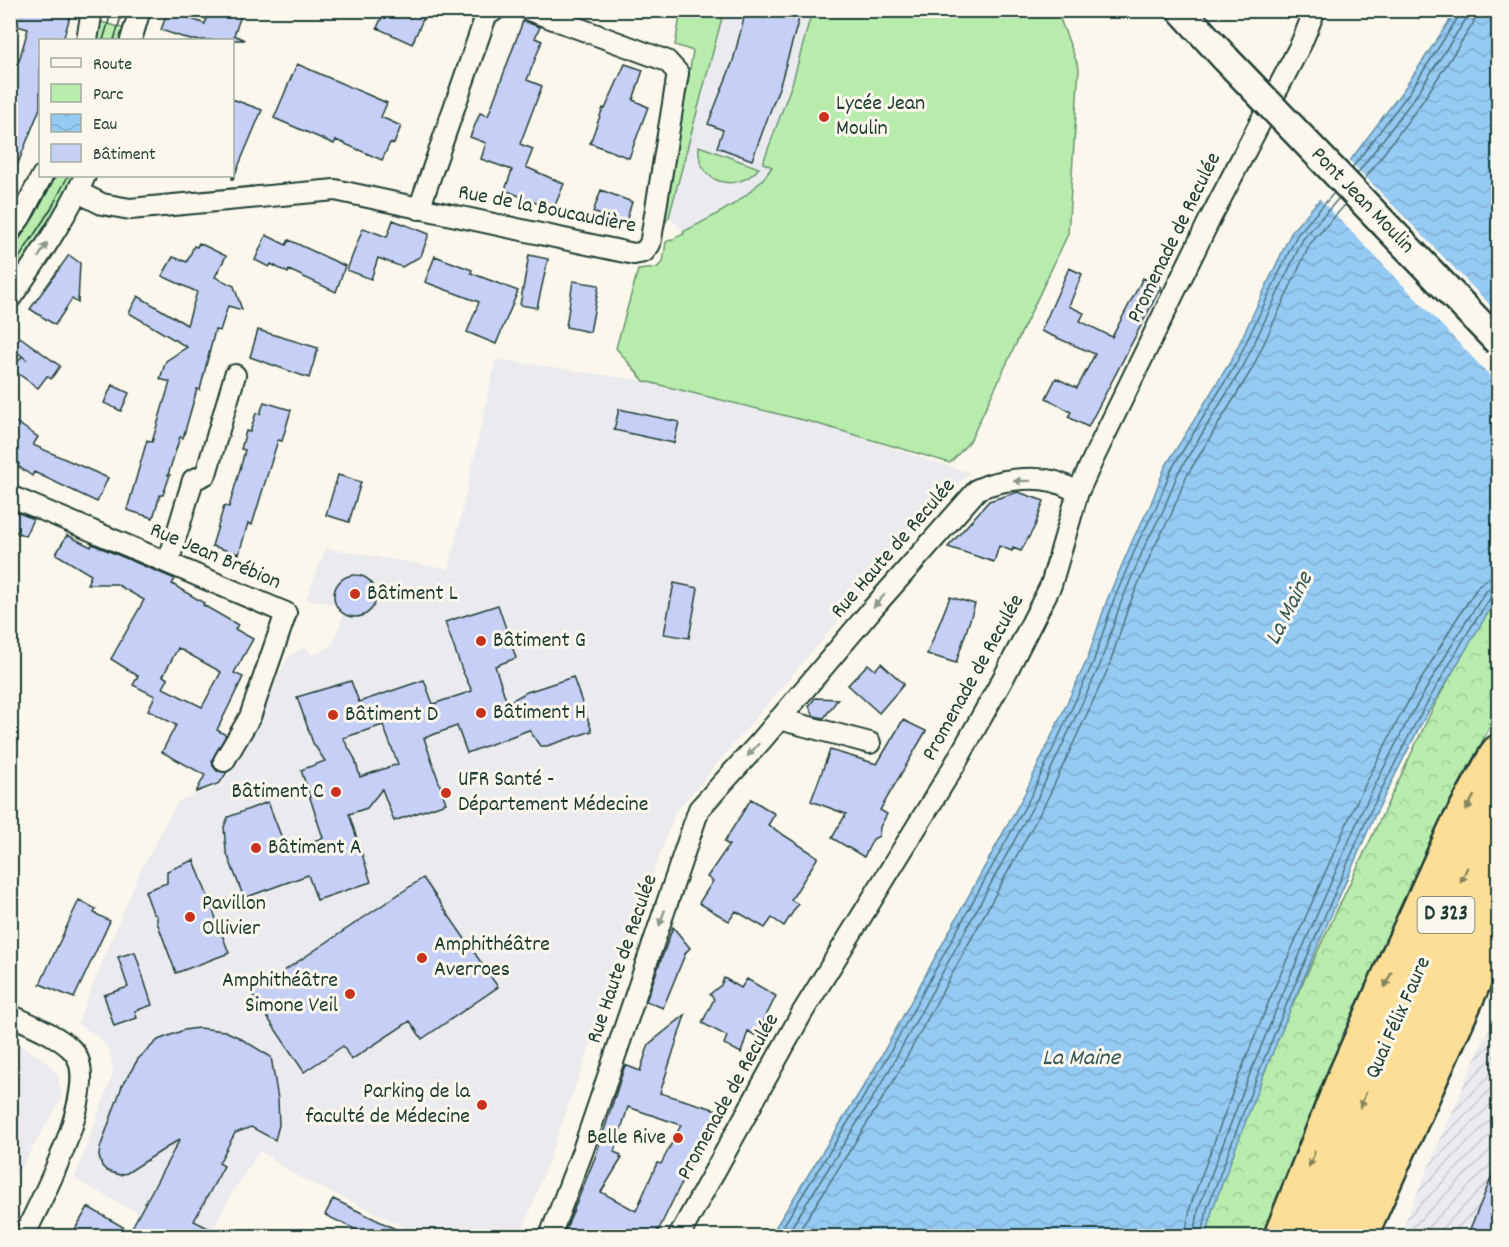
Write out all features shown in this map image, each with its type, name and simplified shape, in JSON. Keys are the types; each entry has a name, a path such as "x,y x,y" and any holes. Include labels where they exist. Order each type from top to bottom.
{"highway":[{"path":"1281,1236 1344,1078 1398,956 1455,830 1498,752"},
{"name":"Quai Félix Faure","path":"1307,1236 1372,1078 1498,803"},
{"name":"Quai Félix Faure","path":"1334,1236 1498,861"},
{"path":"1360,1236 1498,928"},
{"path":"1377,1236 1498,968"}],"main road":[{"name":"Pont Jean Moulin","path":"1181,10 1498,342"}],"street":[{"path":"87,39 92,10"},
{"path":"131,39 140,10"},
{"name":"Rue de la Boucaudière","path":"419,209 486,16 495,10"},
{"name":"Rue de la Boucaudière","path":"81,184 102,204 130,209 335,190 634,254 644,252 650,244 678,73 667,61 529,10"},
{"name":"Promenade de Reculée","path":"679,1236 802,1013 954,766 1004,677 1051,585 1078,492 1195,250 1301,44 1315,10"},
{"path":"10,231 20,218 41,177"},
{"path":"10,299 34,265 81,184"},
{"path":"168,563 194,480 206,474 235,375"},
{"name":"Rue Haute de Reculée","path":"550,1236 583,1150 699,809 978,489 1000,482 1021,480 1052,481 1078,492"},
{"name":"Rue Jean Brébion","path":"10,496 286,613 250,717 224,761"},
{"path":"779,719 870,743"},
{"path":"10,1015 50,1035 73,1052 81,1064 82,1082 74,1120 61,1155 24,1236"}],"shaded area":[{"name":"Lycée Jean Moulin","path":"681,11 1045,11 1073,76 685,234 664,211 693,51 675,45"},
{"name":"UFR Santé - Département Médecine","path":"496,359 644,381 811,422 970,473 950,490 675,813 521,1236 424,1236 295,1175 260,1151 233,1191 210,1236 181,1236 74,1179 113,1074 110,1051 96,1035 77,1024 139,873 178,801 221,785 248,746 288,658 304,648 308,649 311,655 326,649 333,643 344,614 333,604 306,599 326,548 449,569"},
{"path":"1498,1010 1498,1236 1399,1236 1475,1059"},
{"path":"11,1041 41,1057 58,1074 62,1098 11,1185"}],"green space":[{"path":"681,11 712,11 723,14 669,217 662,228 693,51 675,45"},
{"path":"812,11 1057,11 1079,68 1068,234 970,441 950,463 811,422 644,381 616,348 638,270 656,268 663,262 666,242 684,234 683,232 743,197 764,178 772,167 763,163 793,81"},
{"path":"101,22 126,29 122,39 95,39"},
{"path":"699,146 759,168 740,181 729,183 719,181 704,169"},
{"path":"48,177 76,177 11,287 11,240"},
{"path":"1498,588 1498,712 1441,818 1343,1035 1262,1236 1201,1236 1240,1115 1431,712"}],"water":[{"name":"La Maine","path":"1456,11 1498,11 1498,596 1420,726 1374,817 1259,1086 1212,1211 1207,1236 770,1236 873,1071 1026,791 1087,660 1107,600 1150,506 1165,467 1232,359 1292,231 1328,190 1404,89"}],"pier":[{"path":"1348,159 1498,313 1498,384 1318,197"}],"building":[{"path":"10,10 72,10 63,39 39,39 39,111 11,181 10,58 19,61 28,29 10,24"},
{"path":"168,10 205,24 208,10 243,10 234,35 245,40 188,39 161,30"},
{"path":"385,10 427,10 412,44 377,28"},
{"path":"746,10 784,10 800,15 780,85 752,160 717,147 723,130 708,124 733,61"},
{"path":"523,21 540,27 535,38 542,41 527,80 542,86 520,144 533,149 526,167 564,184 553,210 505,190 512,170 481,159 486,143 470,137 480,113 488,116"},
{"path":"297,64 387,103 381,117 401,126 394,144 390,143 382,160 336,140 334,144 274,118"},
{"path":"625,64 643,70 633,100 648,107 629,158 590,143 603,108 605,109"},
{"path":"234,100 262,110 234,177"},
{"path":"601,190 632,202 625,225 593,212"},
{"path":"393,220 429,234 421,256 402,267 378,258 371,279 347,270 363,228 387,237"},
{"path":"266,235 286,245 289,240 345,266 336,292 289,270 288,273 271,264 269,267 255,260"},
{"path":"199,243 226,256 215,277 234,286 242,310 228,306 220,331 215,330 200,390 197,389 183,438 180,437 168,475 170,475 163,495 160,495 153,518 127,510 147,440 152,442 170,382 160,379 166,361 187,347 129,313 138,296 187,325 197,292 162,276 173,257 187,262 194,246 197,247"},
{"path":"69,255 80,263 78,303 72,299 55,325 30,309"},
{"path":"529,255 548,259 537,308 520,305"},
{"path":"435,256 518,291 496,344 467,332 479,302 425,282"},
{"path":"1069,268 1082,274 1069,306 1084,313 1080,321 1112,337 1143,278 1161,287 1088,427 1068,417 1071,412 1046,398 1056,378 1077,388 1095,354 1041,331"},
{"path":"573,281 599,285 590,332 566,327"},
{"path":"258,330 318,348 309,378 250,357"},
{"path":"20,337 60,366 51,379 47,376 38,388 12,369 22,356 12,348"},
{"path":"112,385 129,393 121,411 104,403"},
{"path":"264,402 291,410 282,441 278,440 252,525 248,523 239,554 212,546 224,506 229,507 245,450 241,449 246,431 250,432 256,413 260,414"},
{"path":"619,409 679,422 674,443 614,430"},
{"path":"10,418 38,437 33,445 108,478 97,502 34,472 32,476 18,466 19,464 10,458"},
{"path":"338,475 361,482 349,522 326,515"},
{"path":"1018,492 1044,501 1035,526 1021,551 1013,548 1012,551 999,546 994,562 948,547 989,501"},
{"path":"10,509 33,519 25,536 10,529"},
{"path":"67,535 91,547 92,544 175,579 172,584 238,625 235,629 253,639 234,673 243,677 217,730 226,735 212,760 217,771 227,772 220,783 196,792 205,775 162,752 176,725 148,710 155,696 133,685 138,676 111,659 144,600 116,584 87,584 91,575 56,554","holes":["178,648 221,672 202,707 163,688 168,679 163,676"]},
{"name":"Bâtiment L","path":"355,575 363,576 370,581 375,588 375,604 370,611 363,616 355,617 347,616 340,611 335,604 334,596 335,588 340,581 347,576"},
{"path":"674,583 698,588 689,638 664,634"},
{"path":"950,597 975,604 956,663 927,654"},
{"path":"498,605 516,658 495,666 507,703 527,692 573,677 592,731 547,746 540,746 529,730 467,753 457,726 424,738 446,803 394,821 382,789 367,808 349,814 371,882 317,900 308,875 244,898 226,851 224,827 228,817 268,802 288,854 303,844 323,838 301,770 325,761 313,743 297,697 351,681 359,702 424,680 433,704 472,691 445,622","holes":["383,725 398,764 360,777 355,759 343,738"]},
{"path":"881,663 904,684 879,713 848,685 868,664 875,670"},
{"path":"815,698 838,699 824,718 814,716 809,706"},
{"path":"903,720 926,731 880,810 887,814 880,827 879,836 873,839 864,857 832,838 846,814 811,801 830,750 877,764"},
{"path":"751,799 775,814 768,825 818,857 791,900 798,904 784,926 772,918 765,928 736,911 729,921 699,903 713,881 707,877 729,845 724,842"},
{"name":"Pavillon Ollivier","path":"194,860 229,953 176,973 157,922 157,916 153,913 145,891 167,883 167,871"},
{"path":"423,878 498,987 422,1039 410,1021 351,1060 343,1046 304,1072 251,993"},
{"path":"79,900 96,909 94,913 110,921 74,998 40,984"},
{"path":"673,927 690,948 686,952 663,1008 646,1001"},
{"path":"135,952 152,1005 135,1011 137,1018 114,1026 104,995 128,987 118,957"},
{"path":"724,978 741,988 747,979 776,996 756,1036 748,1031 741,1053 724,1044 727,1036 702,1023 714,999 710,994 721,985"},
{"path":"685,1015 660,1093 717,1110 655,1236 563,1236 596,1155 625,1065 640,1071 649,1044","holes":["628,1107 681,1125 661,1164 657,1163 636,1211 601,1192 622,1158 614,1152"]},
{"path":"198,1028 225,1031 271,1057 278,1099 279,1125 275,1140 251,1127 235,1133 219,1163 224,1166 194,1221 224,1236 71,1236 88,1207 130,1231 180,1139 127,1173 120,1175 107,1171 102,1166 99,1156 100,1148 122,1086 138,1059 158,1040 184,1030"},
{"path":"1498,1162 1498,1236 1467,1236"},
{"path":"333,1199 410,1236 369,1236 325,1215"}],"tram line":[{"path":"103,39 112,10"},
{"path":"114,39 123,10"},
{"path":"10,253 35,215 55,177"},
{"path":"10,272 52,207 67,177"}],"place":[{"name":"Lycée Jean Moulin","path":"824,117"},
{"name":"Bâtiment L","path":"355,594"},
{"name":"Bâtiment G","path":"481,641"},
{"name":"Bâtiment H","path":"481,713"},
{"name":"Bâtiment D","path":"333,715"},
{"name":"Bâtiment C","path":"336,792"},
{"name":"UFR Santé - Département Médecine","path":"446,793"},
{"name":"Bâtiment A","path":"256,848"},
{"name":"Pavillon Ollivier","path":"190,917"},
{"name":"Amphithéâtre Averroes","path":"422,958"},
{"name":"Amphithéâtre Simone Veil","path":"350,994"},
{"name":"Parking de la faculté de Médecine","path":"482,1105"},
{"name":"Belle Rive","path":"678,1138"}]}
